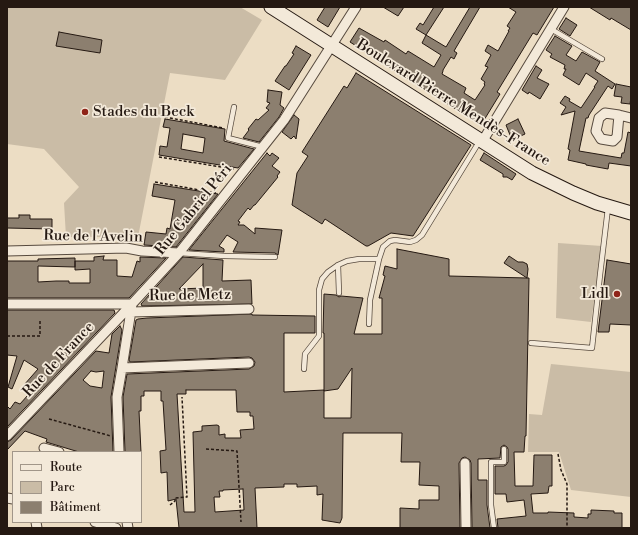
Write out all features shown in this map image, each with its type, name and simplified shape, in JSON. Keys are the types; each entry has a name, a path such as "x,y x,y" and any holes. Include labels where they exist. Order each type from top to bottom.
{"street":[{"name":"Boulevard Pierre Mendès-France","path":"271,7 481,141 547,181 573,193 629,212"},
{"name":"Rue Gabriel Péri","path":"132,308 243,173 289,114 356,7"},
{"path":"481,141 564,7"},
{"path":"620,115 631,118"},
{"name":"Rue de l'Avelin","path":"7,251 126,248 142,251 179,252"},
{"name":"Rue de Metz","path":"7,304 132,308 249,309"},
{"path":"119,451 117,397 132,308"},
{"name":"Rue de France","path":"7,436 132,308"},
{"path":"122,368 249,363"},
{"path":"44,448 55,451"},
{"path":"465,463 466,528"},
{"path":"102,523 115,525"}],"lane":[{"path":"551,29 602,59"},
{"path":"234,107 228,138 263,147"},
{"path":"369,324 370,300 383,246 390,241 395,240 410,242 416,240 422,235 481,141"},
{"path":"531,343 592,348 608,206"},
{"path":"179,252 225,256 275,256"},
{"path":"304,369 305,354 319,336 319,290 322,280 328,272 347,261 359,259 379,259"},
{"path":"338,265 339,293"},
{"path":"494,528 491,505 491,462 504,462 504,449"}],"path":[{"path":"165,117 229,129"},
{"path":"159,157 234,170 243,173"},
{"path":"155,182 226,194"},
{"path":"7,336 40,336 40,319"},
{"path":"170,505 175,501 175,498 187,497 182,397"},
{"path":"49,419 118,438"},
{"path":"206,449 237,451 241,522"},
{"path":"558,454 561,470 567,484 567,528"}],"green space":[{"name":"Stades du Beck","path":"7,7 240,7 262,20 225,80 170,73 138,237 66,237 64,203 79,187 44,149 7,144"},
{"path":"558,243 602,246 591,322 556,318"},
{"path":"551,364 631,372 631,497 571,490 559,452 528,452 529,414 542,415"}],"building":[{"path":"325,7 340,7 328,27 317,20"},
{"path":"383,7 404,7 398,16"},
{"path":"434,7 444,7 426,35 416,29 420,23 423,25"},
{"path":"470,7 480,7 454,51 457,53 454,59 451,57 442,74 466,88 464,93 475,100 485,85 485,82 481,79 488,67 485,66 491,55 485,51 488,45 498,51 509,31 510,28 507,26 516,12 508,7 554,7 537,35 533,33 497,92 500,94 481,125 350,42 359,28 384,42 385,40 406,54 408,51 434,67 441,55 422,43 426,35 446,47"},
{"path":"589,7 631,7 631,30 611,18 610,20"},
{"path":"566,18 577,25 570,36 559,29"},
{"path":"59,32 102,40 100,53 56,46"},
{"path":"555,36 572,46 566,55 576,61 582,52 600,62 595,71 615,84 612,89 608,86 588,118 586,118 579,151 621,158 622,153 624,153 628,132 631,133 631,166 609,163 608,169 568,160 570,150 568,149 575,111 561,115 566,107 560,103 565,96 570,99 569,101 581,108 598,81 586,73 579,85 563,75 566,69 564,69 565,65 550,57 552,54 546,50"},
{"path":"296,46 311,55 289,90 275,81 294,54 292,53"},
{"path":"536,66 542,70 537,78 549,84 540,99 529,92 528,94 522,90"},
{"path":"356,73 471,145 413,236 391,233 368,246 325,219 322,224 292,205 297,173 308,156 302,152 344,86 347,88"},
{"path":"616,84 631,87 630,104 621,103 622,97 614,96"},
{"path":"268,90 282,92 280,105 284,108 279,117 259,142 243,138 256,119 258,120 269,110 266,108 270,103 267,102"},
{"path":"294,115 299,119 296,139 294,136 291,139 282,132"},
{"path":"165,119 225,129 224,141 254,149 238,168 159,155 160,146 167,147 170,128 163,127","holes":["183,134 205,138 203,153 181,149"]},
{"path":"518,119 525,134 512,140 506,125"},
{"path":"267,153 270,156 272,153 279,158 272,166 280,172 277,176 278,177 255,205 250,210 248,208 238,221 240,222 238,225 244,225 255,234 255,228 282,230 278,255 275,253 233,252 238,242 227,235 219,246 224,249 224,252 189,250"},
{"path":"484,153 516,174 512,180 507,177 503,177 503,174 480,160"},
{"path":"154,184 218,194 176,247 144,245 146,232 166,234 167,228 170,229 175,200 152,196"},
{"path":"19,215 30,215 30,219 52,219 52,229 7,228 7,218 19,218"},
{"path":"397,249 449,259 449,276 529,278 526,436 524,452 514,452 515,486 533,486 534,455 552,455 552,486 549,486 548,493 531,494 533,513 574,513 574,517 588,518 588,514 591,514 591,510 614,511 614,513 622,513 622,528 498,528 497,519 526,516 524,500 507,502 506,494 495,494 495,466 504,466 508,462 508,449 504,445 501,447 500,458 478,459 478,480 487,480 487,505 490,528 472,528 471,463 470,460 465,457 462,458 459,463 460,528 400,528 400,508 419,509 419,500 439,500 439,486 419,485 420,462 401,462 402,433 343,433 342,518 340,523 322,520 323,494 317,495 317,486 297,487 297,484 284,484 284,487 255,488 257,528 179,528 176,499 168,501 167,472 161,473 160,451 166,450 161,391 144,391 144,396 141,396 141,411 139,411 141,451 125,451 123,397 127,374 249,369 254,366 255,362 249,357 130,362 129,360 136,320 147,318 252,314 315,316 315,333 284,333 284,392 324,390 324,294 336,295 339,297 363,298 354,334 382,334 382,298 379,298 385,276 383,275 385,266 397,269","holes":["352,368 351,418 324,418 324,391 338,389","186,390 236,390 237,412 250,412 250,416 253,416 254,429 240,430 241,438 225,438 225,434 219,435 219,426 217,425 202,426 202,431 193,432 195,512 184,512 177,394 186,394","243,489 244,510 215,512 214,497 220,497 219,491"]},
{"path":"104,256 103,260 117,260 117,276 132,277 137,261 140,262 140,257 166,258 129,298 7,298 7,261 38,261 38,259 75,258 75,261 94,261 94,257","holes":["38,266 75,267 75,270 90,269 90,283 69,283 69,281 38,282"]},
{"path":"509,256 518,262 527,264 527,278 504,263"},
{"path":"183,257 223,260 222,281 251,280 252,304 142,306 141,304","holes":["203,264 203,288 179,289"]},
{"name":"Lidl","path":"607,260 631,264 631,325 610,324 609,332 598,332"},
{"path":"7,310 114,310 115,313 7,427 7,406 10,409 15,402 20,404 28,395 23,390 27,386 24,385 38,369 24,360 12,389 8,387 17,356 7,355"},
{"path":"120,326 122,330 111,397 113,451 76,451 46,442 47,439 25,431 7,450 7,442 11,440 96,351 109,353 112,334","holes":["91,371 104,371 102,388 90,386 83,380"]}],"place":[{"name":"Stades du Beck","path":"85,112"},
{"name":"Lidl","path":"617,294"}]}
